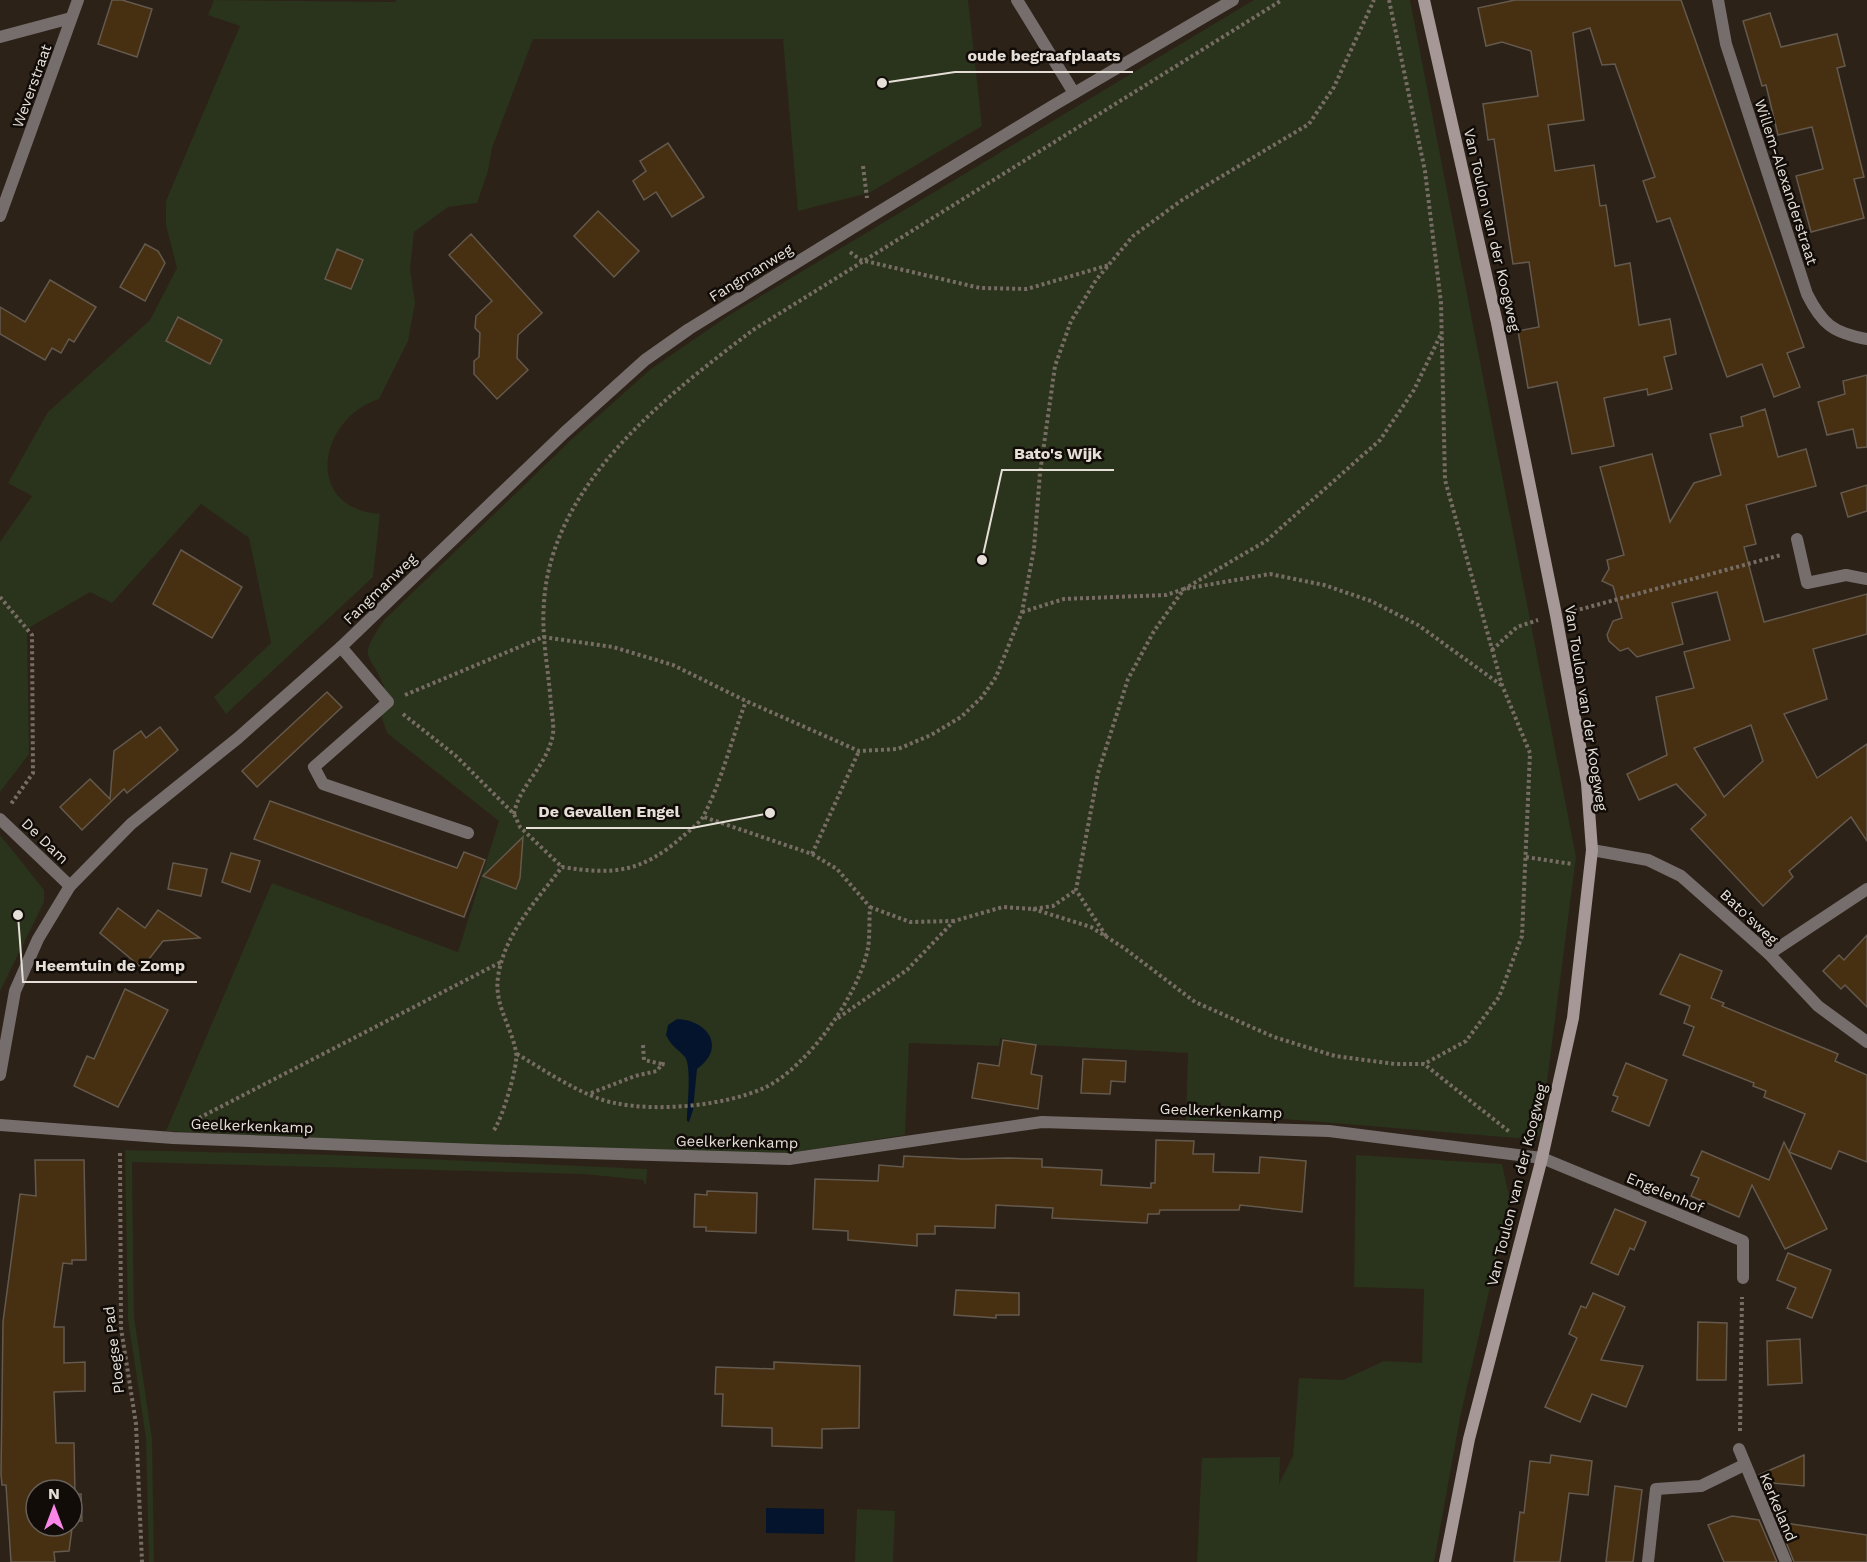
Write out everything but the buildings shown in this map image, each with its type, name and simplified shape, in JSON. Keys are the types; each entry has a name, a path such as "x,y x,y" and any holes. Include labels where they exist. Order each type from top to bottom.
{"street":[{"name":"Weverstraat","path":"0,216 62,51 78,0"},
{"path":"1017,0 1074,93"},
{"name":"Fangmanweg","path":"0,1075 15,991 38,939 70,886 131,824 238,738 341,646 645,360 688,329 872,216 1074,93 1233,0"},
{"name":"Van Toulon van der Koogweg","path":"1424,0 1497,323 1556,615 1587,783 1592,850 1573,1018 1542,1158 1488,1360 1445,1562"},
{"name":"Willem-Alexanderstraat","path":"1718,0 1726,44 1807,294 1819,318 1844,335 1867,339"},
{"path":"0,37 71,18"},
{"path":"1798,544 1807,583 1846,575 1867,579"},
{"name":"Fangmanweg","path":"341,646 388,702"},
{"path":"388,702 314,766 323,784 468,833"},
{"name":"De Dam","path":"0,819 70,886"},
{"name":"Bato'sweg","path":"1592,850 1648,860 1681,876 1768,954 1818,1006 1867,1042"},
{"path":"1768,954 1867,889"},
{"name":"Fangmanweg","path":"0,1034 8,1020"},
{"name":"Geelkerkenkamp","path":"0,1125 120,1135 478,1150 789,1159 989,1129 1062,1121 1329,1131 1542,1158"},
{"name":"Engelenhof","path":"1542,1158 1743,1241 1743,1278"},
{"name":"Kerkeland","path":"1739,1449 1786,1562"},
{"name":"Kerkeland","path":"1648,1562 1656,1489 1701,1486 1744,1465"}],"path":[{"path":"514,814 516,800 535,777 547,754 553,732 543,637 544,600 549,566 569,512 597,470 683,383 753,330 861,260 1282,0"},
{"path":"746,701 704,817 669,848 646,863 624,870 600,873 562,867 520,827 514,814 456,756 388,702 543,637 613,647 673,665 746,701 860,751 898,749 931,735 962,717 982,697 996,677 1022,612 1034,549 1040,473 1055,366 1071,321 1096,280 1133,236 1182,200 1309,124 1334,87 1374,0"},
{"path":"1033,909 1091,927 1195,1002 1274,1037 1335,1056 1395,1064 1424,1064 1466,1041 1499,997 1521,936 1530,753 1502,685 1445,480 1441,303 1425,171 1389,0"},
{"path":"863,166 866,194 872,216"},
{"path":"835,239 861,260 980,288 1027,289 1109,265"},
{"path":"1106,936 1076,890 1098,773 1128,679 1154,631 1184,589 1266,541 1380,440 1414,390 1442,333"},
{"path":"1492,650 1517,627 1798,544"},
{"path":"1022,612 1064,599 1166,595 1184,589 1270,574 1324,585 1371,601 1418,625 1502,685"},
{"path":"0,597 32,635 33,773 0,819"},
{"path":"812,854 860,751"},
{"path":"704,817 812,854 837,869 870,907 910,922 954,921 1003,907 1033,909 1053,906 1076,890"},
{"path":"1526,857 1590,867"},
{"path":"478,1150 502,1117 517,1054 498,999 498,977 502,962 516,928 562,867"},
{"path":"517,1054 562,1081 613,1103 650,1107 711,1103 764,1088 804,1057 837,1018 856,981 867,948 870,907"},
{"path":"837,1018 908,970 954,921"},
{"path":"193,1121 502,962"},
{"path":"591,1094 635,1076 657,1071 665,1064 644,1060 644,1045"},
{"path":"1424,1064 1515,1136"},
{"name":"Ploegse Pad","path":"120,1135 118,1232 121,1328 136,1424 142,1562"},
{"path":"1739,1449 1743,1278"}],"green space":[{"path":"214,0 395,2 396,0 968,0 982,126 869,193 798,211 783,39 533,39 492,148 488,171 477,203 448,207 414,232 410,269 415,303 408,341 379,399 359,409 343,424 332,442 328,461 330,480 338,496 355,508 380,514 373,577 226,714 214,697 271,643 249,538 201,504 112,603 90,592 27,629 29,754 0,792 0,542 32,496 8,483 48,412 150,320 177,268 166,225 166,201 240,26 208,15"},
{"path":"1254,0 1410,0 1576,857 1540,1136 1516,1138 1284,1119 1186,1120 1188,1053 1036,1045 1000,1038 999,1046 909,1043 905,1135 789,1153 476,1146 166,1131 272,883 458,952 499,821 387,733 379,709 385,689 368,656 370,643 384,620 571,440 651,369 731,314"},
{"path":"0,835 44,890 44,902 0,991"},
{"path":"125,1150 334,1155 647,1169 646,1186 643,1180 584,1174 132,1162 134,1317 152,1439 154,1562 149,1562 146,1438 128,1319"},
{"path":"1356,1155 1502,1164 1510,1200 1460,1418 1434,1562 1197,1562 1202,1458 1280,1457 1279,1484 1293,1456 1299,1378 1343,1380 1384,1361 1422,1363 1424,1289 1354,1287"},
{"path":"857,1509 895,1511 893,1562 855,1562"}],"water":[{"path":"677,1019 697,1024 705,1030 712,1044 706,1061 697,1069 693,1110 689,1122 687,1121 689,1078 687,1062 666,1035 668,1025"},
{"path":"766,1508 824,1509 824,1534 766,1533"}],"place":[{"name":"oude begraafplaats","path":"882,83"},
{"name":"Bato's Wijk","path":"982,560"},
{"name":"De Gevallen Engel","path":"770,813"},
{"name":"Heemtuin de Zomp","path":"18,915"}]}
